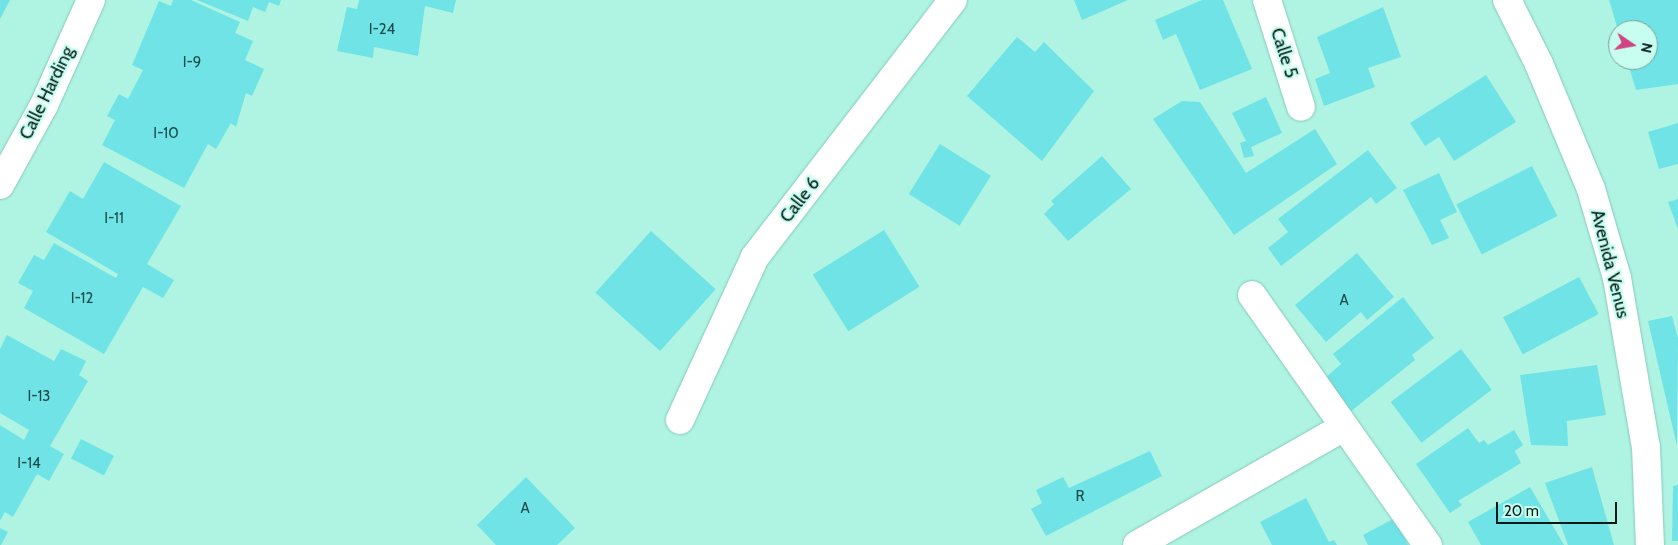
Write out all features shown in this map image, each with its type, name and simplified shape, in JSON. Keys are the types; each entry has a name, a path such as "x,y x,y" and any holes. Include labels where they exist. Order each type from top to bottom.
{"street":[{"name":"Calle Harding","path":"0,185 44,105 91,0"},
{"name":"Calle 6","path":"680,420 755,257 953,0"},
{"name":"Calle 5","path":"1267,0 1301,107"},
{"name":"Avenida Venus","path":"1506,0 1539,64 1591,189 1617,278 1646,447 1650,545"},
{"path":"1252,295 1342,428 1428,545"},
{"path":"1137,545 1342,428"}],"building":[{"path":"0,0 10,0 0,19"},
{"path":"173,0 191,0 240,22 235,33 253,41 245,60 264,69 252,96 246,93 236,127 231,123 216,149 208,144 184,188 102,145 115,120 107,116 119,94 128,99 143,70 132,65 159,1 171,6"},
{"path":"197,0 281,0 279,6 269,2 265,12 253,7 248,21"},
{"path":"359,0 456,0 453,13 425,6 418,56 374,47 373,58 337,51 347,7 357,9"},
{"path":"1074,0 1128,0 1082,20"},
{"path":"1202,0 1223,0 1252,69 1200,90 1176,34 1163,40 1155,20"},
{"path":"1609,0 1678,0 1678,84 1636,90 1630,70 1658,70 1658,20 1615,20"},
{"path":"1383,7 1401,57 1368,68 1375,87 1324,106 1315,79 1330,73 1317,37"},
{"path":"1017,37 1035,52 1044,42 1094,91 1042,161 967,96"},
{"path":"1486,75 1516,122 1454,161 1439,137 1425,146 1410,123"},
{"path":"1266,97 1282,133 1251,147 1254,156 1244,158 1240,143 1246,141 1232,113"},
{"path":"1182,101 1200,102 1246,173 1315,129 1337,164 1234,235 1153,119"},
{"path":"1678,123 1678,164 1659,169 1648,132"},
{"path":"940,144 991,176 960,226 909,194"},
{"path":"1368,150 1397,188 1376,204 1371,197 1281,266 1268,248 1288,232 1278,219"},
{"path":"1102,156 1131,189 1068,241 1044,214 1054,204 1051,201"},
{"path":"104,162 181,206 147,264 174,280 163,298 143,287 104,354 24,308 33,291 18,283 34,255 44,260 54,243 116,278 118,274 46,232 70,191 83,199"},
{"path":"1532,166 1557,216 1482,254 1456,205"},
{"path":"1439,173 1457,212 1440,220 1449,238 1432,245 1403,190"},
{"path":"1678,199 1678,229 1668,202"},
{"path":"884,230 920,287 848,331 813,275"},
{"path":"651,231 716,289 660,351 595,293"},
{"path":"1357,253 1394,297 1367,320 1361,312 1326,342 1295,305"},
{"path":"1579,277 1599,314 1523,354 1503,317"},
{"path":"1403,297 1434,338 1412,355 1415,360 1350,412 1324,379 1341,364 1333,354"},
{"path":"1672,316 1678,338 1677,446 1648,321"},
{"path":"7,335 54,361 61,349 86,361 79,375 88,381 50,446 64,454 49,481 37,474 13,517 5,512 0,521 0,425 24,440 29,430 0,413 0,349"},
{"path":"1461,349 1492,390 1421,443 1391,402"},
{"path":"1597,365 1606,415 1567,421 1568,446 1531,445 1520,375"},
{"path":"1468,428 1479,443 1484,440 1488,445 1514,430 1523,445 1515,451 1521,463 1458,501 1462,505 1450,513 1416,464"},
{"path":"81,439 114,456 104,475 71,459"},
{"path":"1150,451 1162,476 1046,536 1031,509 1042,503 1036,490 1063,477 1069,488"},
{"path":"1592,467 1614,545 1568,545 1545,483"},
{"path":"526,477 575,528 557,545 496,545 477,525"},
{"path":"1678,485 1678,541 1672,541 1673,486"},
{"path":"1530,487 1564,545 1481,545 1468,522"},
{"path":"1306,498 1329,542 1334,540 1337,545 1272,545 1260,522"},
{"path":"1395,518 1408,545 1368,545 1363,535"},
{"path":"0,528 8,532 1,545 0,545"}]}
